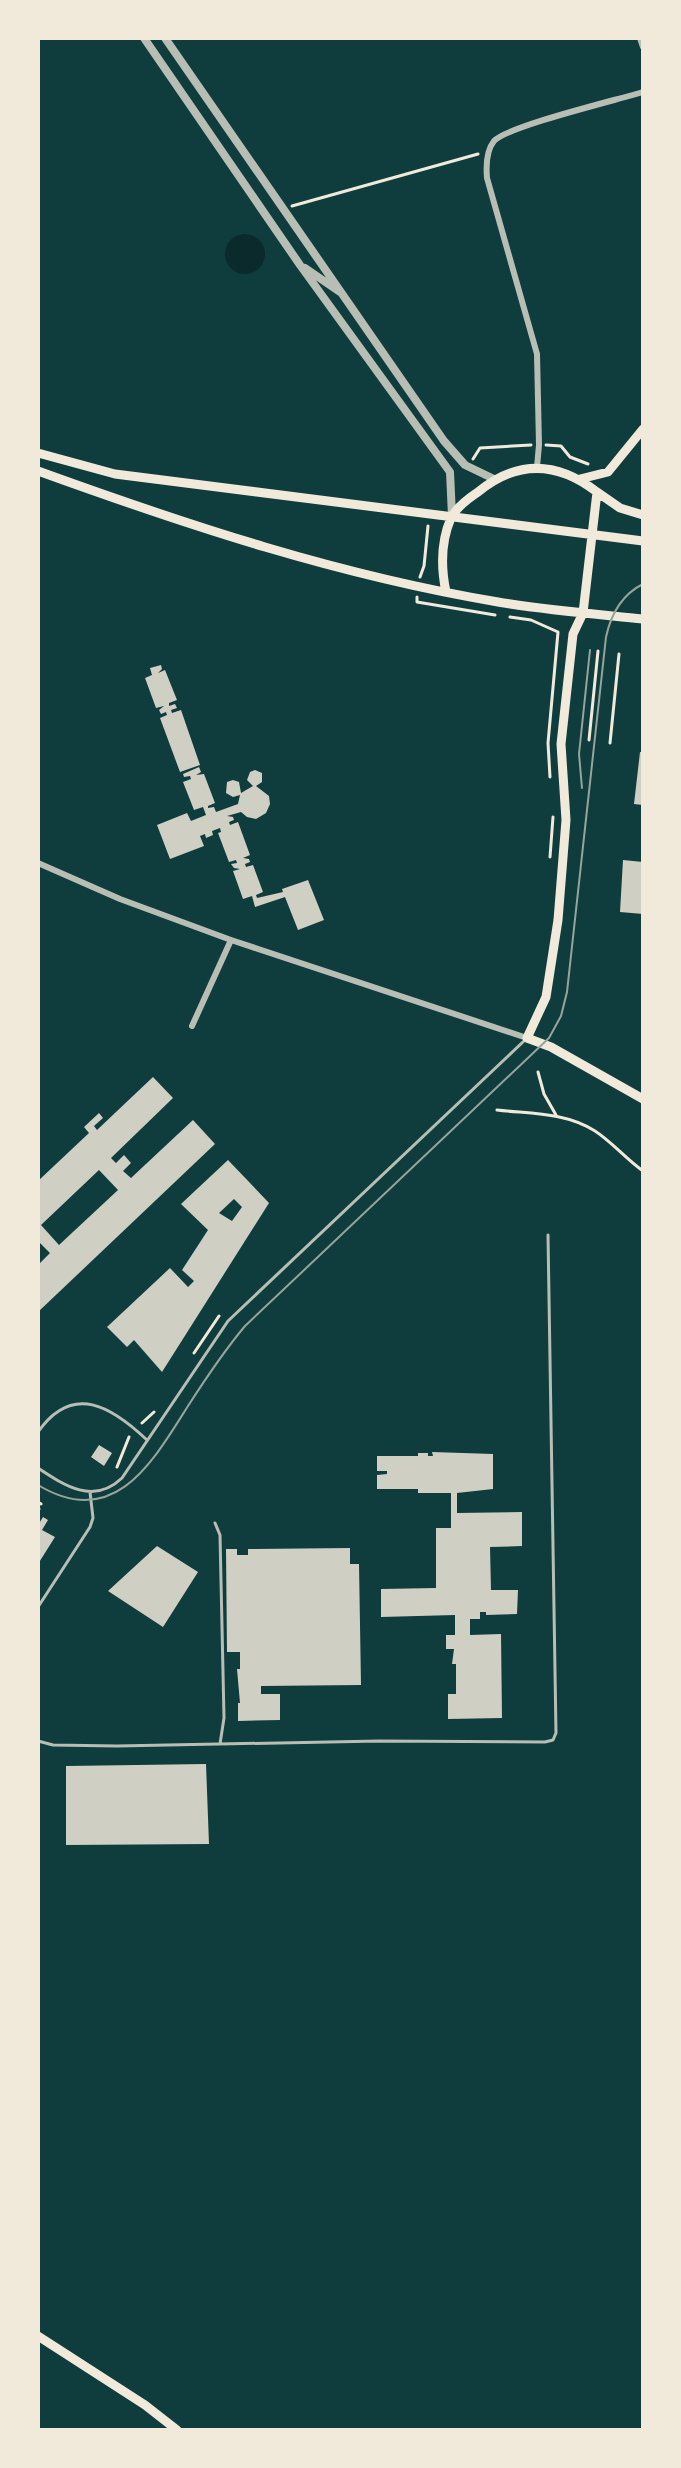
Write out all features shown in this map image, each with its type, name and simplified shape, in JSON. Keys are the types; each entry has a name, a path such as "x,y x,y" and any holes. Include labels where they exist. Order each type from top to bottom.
{"main road":[{"path":"580,479 608,472 643,429"},
{"path":"38,453 115,474 643,541"},
{"path":"446,592 443,554 452,516 494,479 513,471 537,467 580,479 620,508 643,515"},
{"path":"38,471 252,545 446,592 500,602 643,619"},
{"path":"597,492 583,613 573,634 561,744 566,820 558,920 546,997 527,1038 551,1047 643,1099"},
{"path":"38,2336 152,2410 177,2430"}],"street":[{"path":"144,38 300,265 450,472 452,516"},
{"path":"165,38 444,441 465,465 494,479"},
{"path":"640,38 643,47"},
{"path":"537,467 537,354 487,178 489,151 494,141 515,129 643,92"},
{"path":"300,265 344,295"},
{"path":"38,863 120,899 231,940 527,1038"},
{"path":"192,1026 231,940"}],"lane":[{"path":"38,1468 77,1490 90,1492 113,1486 122,1478 228,1321 527,1038"},
{"path":"38,1741 53,1745 117,1746 553,1740 556,1733 548,1235"},
{"path":"38,1432 55,1414 82,1403 103,1406 147,1440"},
{"path":"38,1607 90,1527 93,1518 90,1492"},
{"path":"215,1523 220,1535 224,1718 220,1744"}],"path":[{"path":"285,208 489,151"},
{"path":"417,602 531,620 558,632 548,743 552,790"},
{"path":"589,740 598,651"},
{"path":"610,743 619,654"},
{"path":"550,861 554,805"},
{"path":"538,1072 544,1094 556,1115"},
{"path":"497,1110 556,1115 596,1131 643,1171"},
{"path":"116,1471 134,1428 157,1410"}],"water":[{"path":"245,234 259,240 265,254 259,268 245,274 231,268 225,254 231,240"}],"building":[{"path":"161,665 158,673 165,670 177,700 169,706 175,704 177,708 171,710 172,713 181,710 200,765 180,772 160,718 167,715 159,710 164,706 156,708 145,678 152,675 150,668"},
{"path":"640,752 643,752 643,805 634,804"},
{"path":"199,767 201,772 196,775 204,774 215,803 208,808 214,807 216,812 238,804 240,795 233,797 226,793 227,782 239,782 241,793 253,786 247,780 250,772 255,770 262,773 262,782 256,786 269,796 266,813 256,819 241,812 227,816 234,820 229,822 230,825 238,822 250,855 243,858 250,862 245,864 246,867 253,865 263,892 256,895 257,898 283,892 282,889 308,880 324,920 298,930 285,897 255,907 252,896 243,899 233,871 240,869 231,864 237,863 236,860 229,862 218,833 221,832 220,828 206,838 205,834 200,836 204,846 170,859 157,825 187,813 191,821 206,815 203,807 194,810 183,782 191,779 183,774"},
{"path":"623,860 643,862 643,914 620,912"},
{"path":"153,1077 173,1098 111,1158 116,1163 124,1155 131,1163 123,1171 131,1178 193,1120 215,1144 38,1312 38,1265 50,1253 38,1241 38,1181 89,1133 84,1127 99,1113 103,1118 94,1126 97,1130","holes":["99,1170 118,1190 59,1245 41,1225"]},
{"path":"228,1160 269,1203 162,1372 134,1340 127,1347 107,1327 170,1268 188,1287 194,1281 182,1270 208,1230 181,1204","holes":["234,1199 242,1207 232,1221 219,1213"]},
{"path":"99,1445 112,1453 104,1466 91,1457"},
{"path":"432,1452 493,1454 493,1489 457,1493 457,1513 522,1512 522,1546 490,1547 491,1590 518,1590 517,1614 486,1615 486,1612 480,1612 480,1619 470,1619 470,1635 501,1634 502,1718 448,1719 448,1694 456,1694 456,1664 452,1664 454,1649 446,1649 446,1635 455,1635 455,1615 381,1617 381,1589 436,1588 436,1528 451,1528 451,1493 377,1489 377,1475 387,1474 387,1471 377,1471 377,1456 418,1456 418,1453 428,1453 428,1456 433,1456"},
{"path":"43,1517 48,1520 42,1530 55,1537 38,1564 38,1525"},
{"path":"157,1546 198,1572 163,1627 108,1591"},
{"path":"350,1548 350,1564 359,1564 361,1685 261,1686 261,1694 280,1694 280,1720 238,1721 237,1669 240,1669 240,1652 227,1652 226,1549 237,1549 237,1555 248,1555 248,1549"},
{"path":"206,1764 209,1844 66,1845 66,1766"}],"tram line":[{"path":"38,1485 65,1497 88,1500 109,1495 128,1484 160,1449 215,1365 245,1326 549,1038 561,1016 567,992 606,637 618,606 643,584"},
{"path":"582,788 579,754 590,650"}]}
